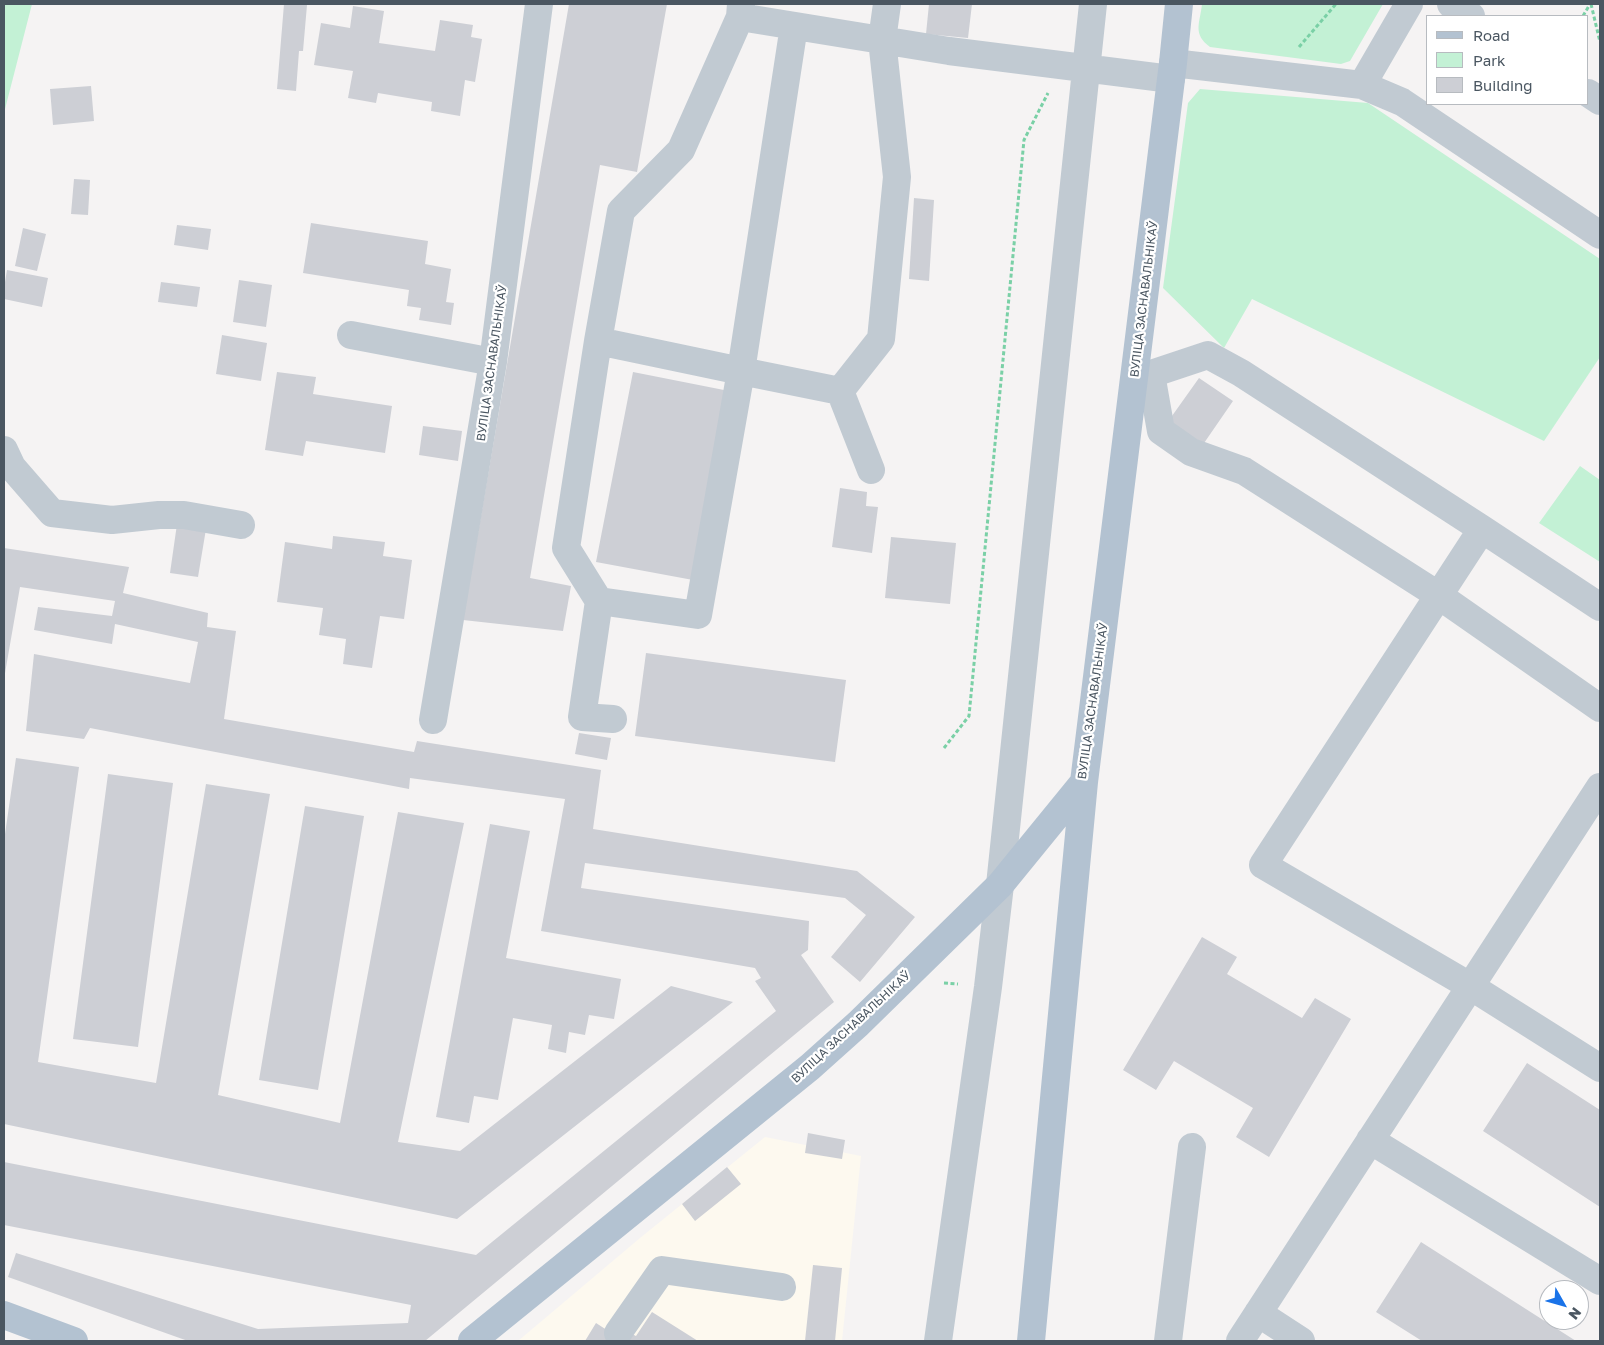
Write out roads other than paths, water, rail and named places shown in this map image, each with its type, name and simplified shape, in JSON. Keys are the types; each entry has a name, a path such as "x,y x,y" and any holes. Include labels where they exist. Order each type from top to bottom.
{"main road":[{"name":"ВУЛІЦА ЗАСНАВАЛЬНІКАЎ","path":"472,1341 810,1066 858,1024 1000,885 1084,782 1143,373 1178,4"},
{"path":"1031,1341 1084,782"},
{"path":"4,1315 74,1341"}],"street":[{"name":"ВУЛІЦА ЗАСНАВАЛЬНІКАЎ","path":"433,720 493,362 539,4"},
{"path":"840,392 882,339 897,177 882,40 887,4"},
{"path":"938,1341 988,986 1000,885 1093,4"},
{"path":"1362,85 1409,4"},
{"path":"1451,4 1469,15"},
{"path":"613,719 582,717 599,601 566,548 598,341 621,210 681,150 740,10 794,26 949,51 1086,68 1172,71 1362,85 1402,102 1600,235"},
{"path":"599,601 698,615 741,371 794,26"},
{"path":"1589,94 1600,101"},
{"path":"351,335 493,362"},
{"path":"598,341 840,392"},
{"path":"1600,607 1241,373 1208,355 1143,373 1161,431 1190,452 1244,471 1438,595 1600,708"},
{"path":"840,392 871,470"},
{"path":"4,450 12,467 52,513 112,520 159,515 184,515 242,525"},
{"path":"1482,529 1263,865 1470,986 1600,1068"},
{"path":"1240,1341 1600,787"},
{"path":"1370,1140 1600,1281"},
{"path":"1168,1341 1192,1148"},
{"path":"618,1334 662,1270 782,1287"},
{"path":"1258,1313 1302,1341"}]}
